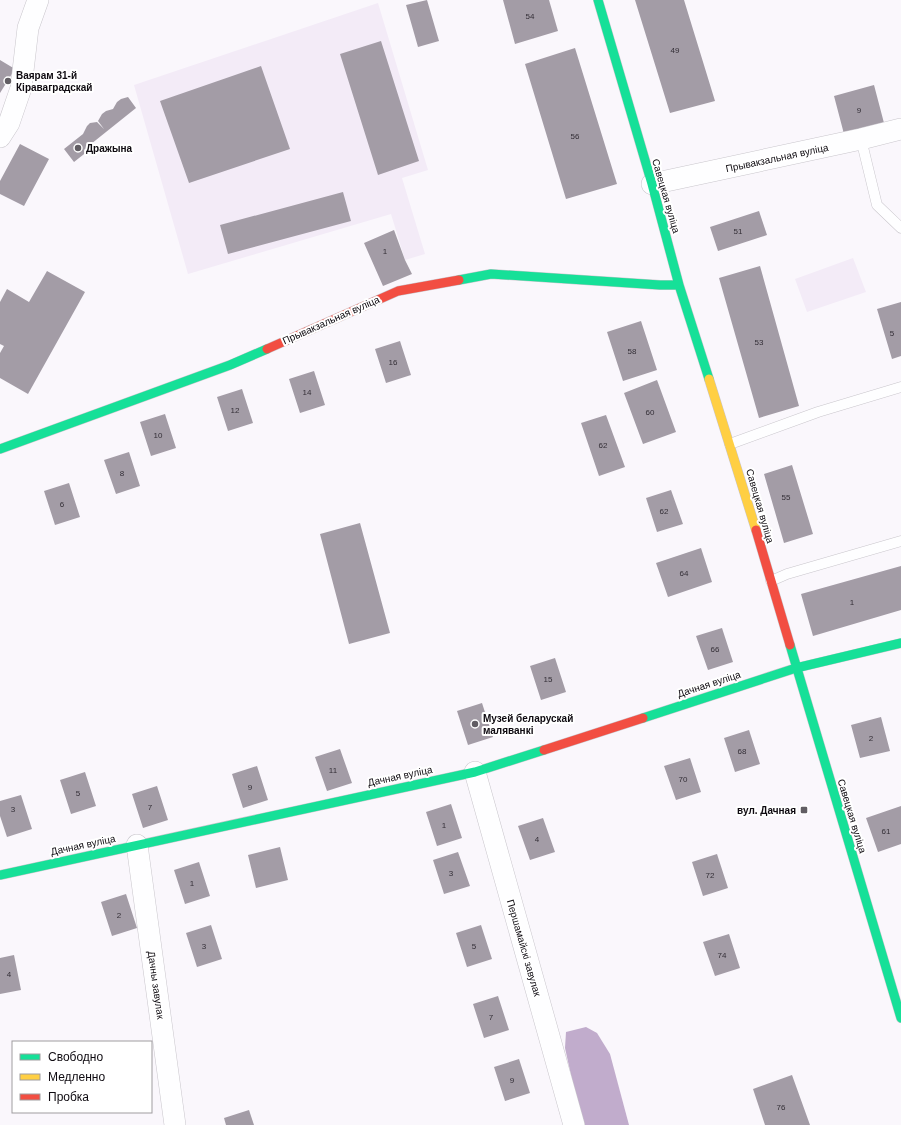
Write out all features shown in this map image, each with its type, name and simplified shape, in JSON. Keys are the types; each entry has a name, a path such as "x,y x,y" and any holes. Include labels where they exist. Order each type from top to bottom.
{"street":[{"path":"0,137 9,123 21,88 28,28 38,0"},
{"name":"Савецкая вуліца","path":"598,0 652,184 679,285 730,444 901,1018"},
{"name":"Прывакзальная вуліца","path":"652,184 901,129"},
{"name":"Прывакзальная вуліца","path":"0,449 230,364 398,291 491,274 679,285"},
{"name":"Дачная вуліца","path":"0,875 475,772 796,668 901,643"},
{"name":"Першамайскі завулак","path":"475,772 574,1125"},
{"name":"Дачны завулак","path":"136,845 175,1125"}],"lane":[{"path":"861,139 877,205 901,228"},
{"path":"730,444 818,412 901,387"},
{"path":"771,581 787,574 901,541"}],"shaded area":[{"path":"378,3 428,170 402,178 425,254 405,260 391,214 188,274 134,85"},
{"path":"853,258 866,292 807,312 795,279"},
{"path":"586,1027 597,1033 610,1054 629,1125 582,1125 565,1048 566,1032"}],"building":[{"path":"427,0 439,41 418,47 406,5"},
{"path":"503,0 549,0 558,31 515,44"},
{"path":"635,0 684,0 715,101 670,113"},
{"path":"381,41 419,161 378,175 340,54"},
{"path":"575,48 617,184 566,199 525,64"},
{"path":"0,60 15,69 0,93"},
{"path":"261,66 290,149 189,183 160,101"},
{"path":"874,85 884,123 844,134 834,96"},
{"path":"128,97 136,108 91,144 93,147 74,162 64,149 83,134 90,123 97,122 104,129 98,121 102,114 113,109 117,102 121,99"},
{"path":"20,144 49,159 24,206 0,194 0,181"},
{"path":"343,192 351,221 228,254 220,225"},
{"path":"759,211 767,235 718,251 710,227"},
{"path":"394,230 412,274 383,286 364,243"},
{"path":"760,266 799,406 759,418 719,278"},
{"path":"47,271 85,292 28,394 0,378 0,353 4,346 0,344 0,302 7,289 29,302"},
{"path":"901,302 901,356 892,359 877,309"},
{"path":"641,321 657,370 623,381 607,332"},
{"path":"400,341 411,375 386,383 375,349"},
{"path":"314,371 325,405 300,413 289,379"},
{"path":"657,380 676,432 643,444 624,393"},
{"path":"242,389 253,423 228,431 217,397"},
{"path":"165,414 176,448 151,456 140,422"},
{"path":"606,415 625,467 599,476 581,423"},
{"path":"129,452 140,486 116,494 104,460"},
{"path":"792,465 813,534 784,543 764,474"},
{"path":"69,483 80,517 55,525 44,491"},
{"path":"671,490 683,524 657,532 646,498"},
{"path":"360,523 390,633 349,644 320,534"},
{"path":"701,548 712,582 668,597 656,563"},
{"path":"901,566 901,610 813,636 801,594"},
{"path":"722,628 733,662 708,670 696,636"},
{"path":"555,658 566,692 541,700 530,666"},
{"name":"Музей беларускай маляванкі","path":"482,703 493,737 468,745 457,711"},
{"path":"881,717 890,751 860,758 851,725"},
{"path":"749,730 760,764 735,772 724,738"},
{"path":"340,749 352,783 327,791 315,757"},
{"path":"690,758 701,792 676,800 664,766"},
{"path":"257,766 268,800 243,808 232,774"},
{"path":"85,772 96,806 71,814 60,780"},
{"path":"157,786 168,820 143,828 132,794"},
{"path":"21,795 32,829 7,837 0,816 0,801"},
{"path":"451,804 462,838 437,846 426,812"},
{"path":"901,806 901,844 878,852 866,818"},
{"path":"543,818 555,852 530,860 518,826"},
{"path":"280,847 288,880 256,888 248,855"},
{"path":"458,852 470,886 444,894 433,860"},
{"path":"717,854 728,888 703,896 692,862"},
{"path":"199,862 210,896 185,904 174,870"},
{"path":"126,894 137,928 112,936 101,902"},
{"path":"211,925 222,959 197,967 186,933"},
{"path":"481,925 492,959 467,967 456,933"},
{"path":"729,934 740,968 715,976 703,942"},
{"path":"14,955 21,990 0,994 0,958"},
{"path":"498,996 509,1030 484,1038 473,1004"},
{"path":"519,1059 530,1093 505,1101 494,1067"},
{"path":"792,1075 810,1125 765,1125 753,1089"},
{"path":"249,1110 254,1125 226,1125 224,1118"}],"traffic: fast":[{"path":"598,0 652,184 679,285 709,379"},
{"path":"459,280 491,274 679,285"},
{"path":"0,449 230,365 267,349"},
{"path":"643,718 796,668 901,643"},
{"path":"790,645 901,1018"},
{"path":"0,875 475,772 544,750"}],"traffic: slow":[{"path":"709,379 756,530"}],"traffic: jam":[{"path":"267,349 398,291 459,280"},
{"path":"756,530 790,645"},
{"path":"544,750 643,718"}],"place":[{"name":"Ваярам 31-й Кіраваградскай","path":"8,81"},
{"name":"Дражына","path":"78,148"},
{"name":"Музей беларускай маляванкі","path":"475,724"},
{"name":"вул. Дачная","path":"804,810"}]}
